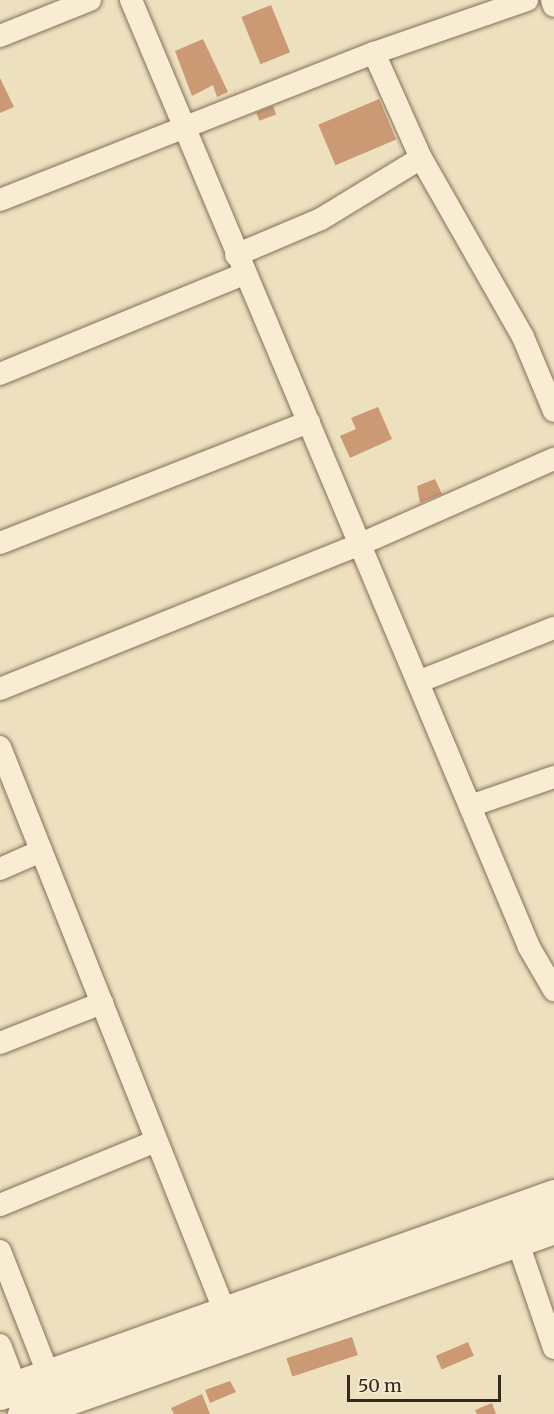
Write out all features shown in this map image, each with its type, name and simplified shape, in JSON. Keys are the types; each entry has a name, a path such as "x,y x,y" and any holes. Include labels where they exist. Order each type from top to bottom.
{"street":[{"path":"0,36 90,0"},
{"path":"131,0 187,130 240,265 361,544 529,947 554,990"},
{"path":"0,200 187,130 374,53 527,0"},
{"path":"552,0 554,6"},
{"path":"374,53 420,158 523,337 554,411"},
{"path":"0,374 240,265 321,219 420,158"},
{"path":"0,543 309,422"},
{"path":"0,689 361,544 554,459"},
{"path":"418,682 554,628"},
{"path":"0,747 225,1312"},
{"path":"470,806 554,777"},
{"path":"0,869 41,851"},
{"path":"0,1043 102,1004"},
{"path":"0,1205 156,1141"},
{"path":"57,1397 225,1312 554,1196"},
{"path":"0,1345 19,1404 57,1397 554,1227"},
{"path":"517,1240 554,1348"},
{"path":"0,1251 57,1397"}],"building":[{"path":"271,5 290,52 260,64 241,17"},
{"path":"203,39 228,92 217,97 213,85 192,96 175,51"},
{"path":"0,78 14,107 0,113"},
{"path":"379,99 396,140 335,165 318,125"},
{"path":"273,106 276,114 259,121 256,112"},
{"path":"378,407 392,439 350,458 340,436 356,429 351,418"},
{"path":"435,479 442,494 420,503 417,486"},
{"path":"352,1337 358,1355 292,1376 286,1358"},
{"path":"468,1342 474,1356 442,1369 436,1356"},
{"path":"230,1381 236,1392 210,1403 205,1390"},
{"path":"202,1394 210,1414 174,1414 171,1408"},
{"path":"492,1403 496,1414 477,1414 475,1410"}]}
